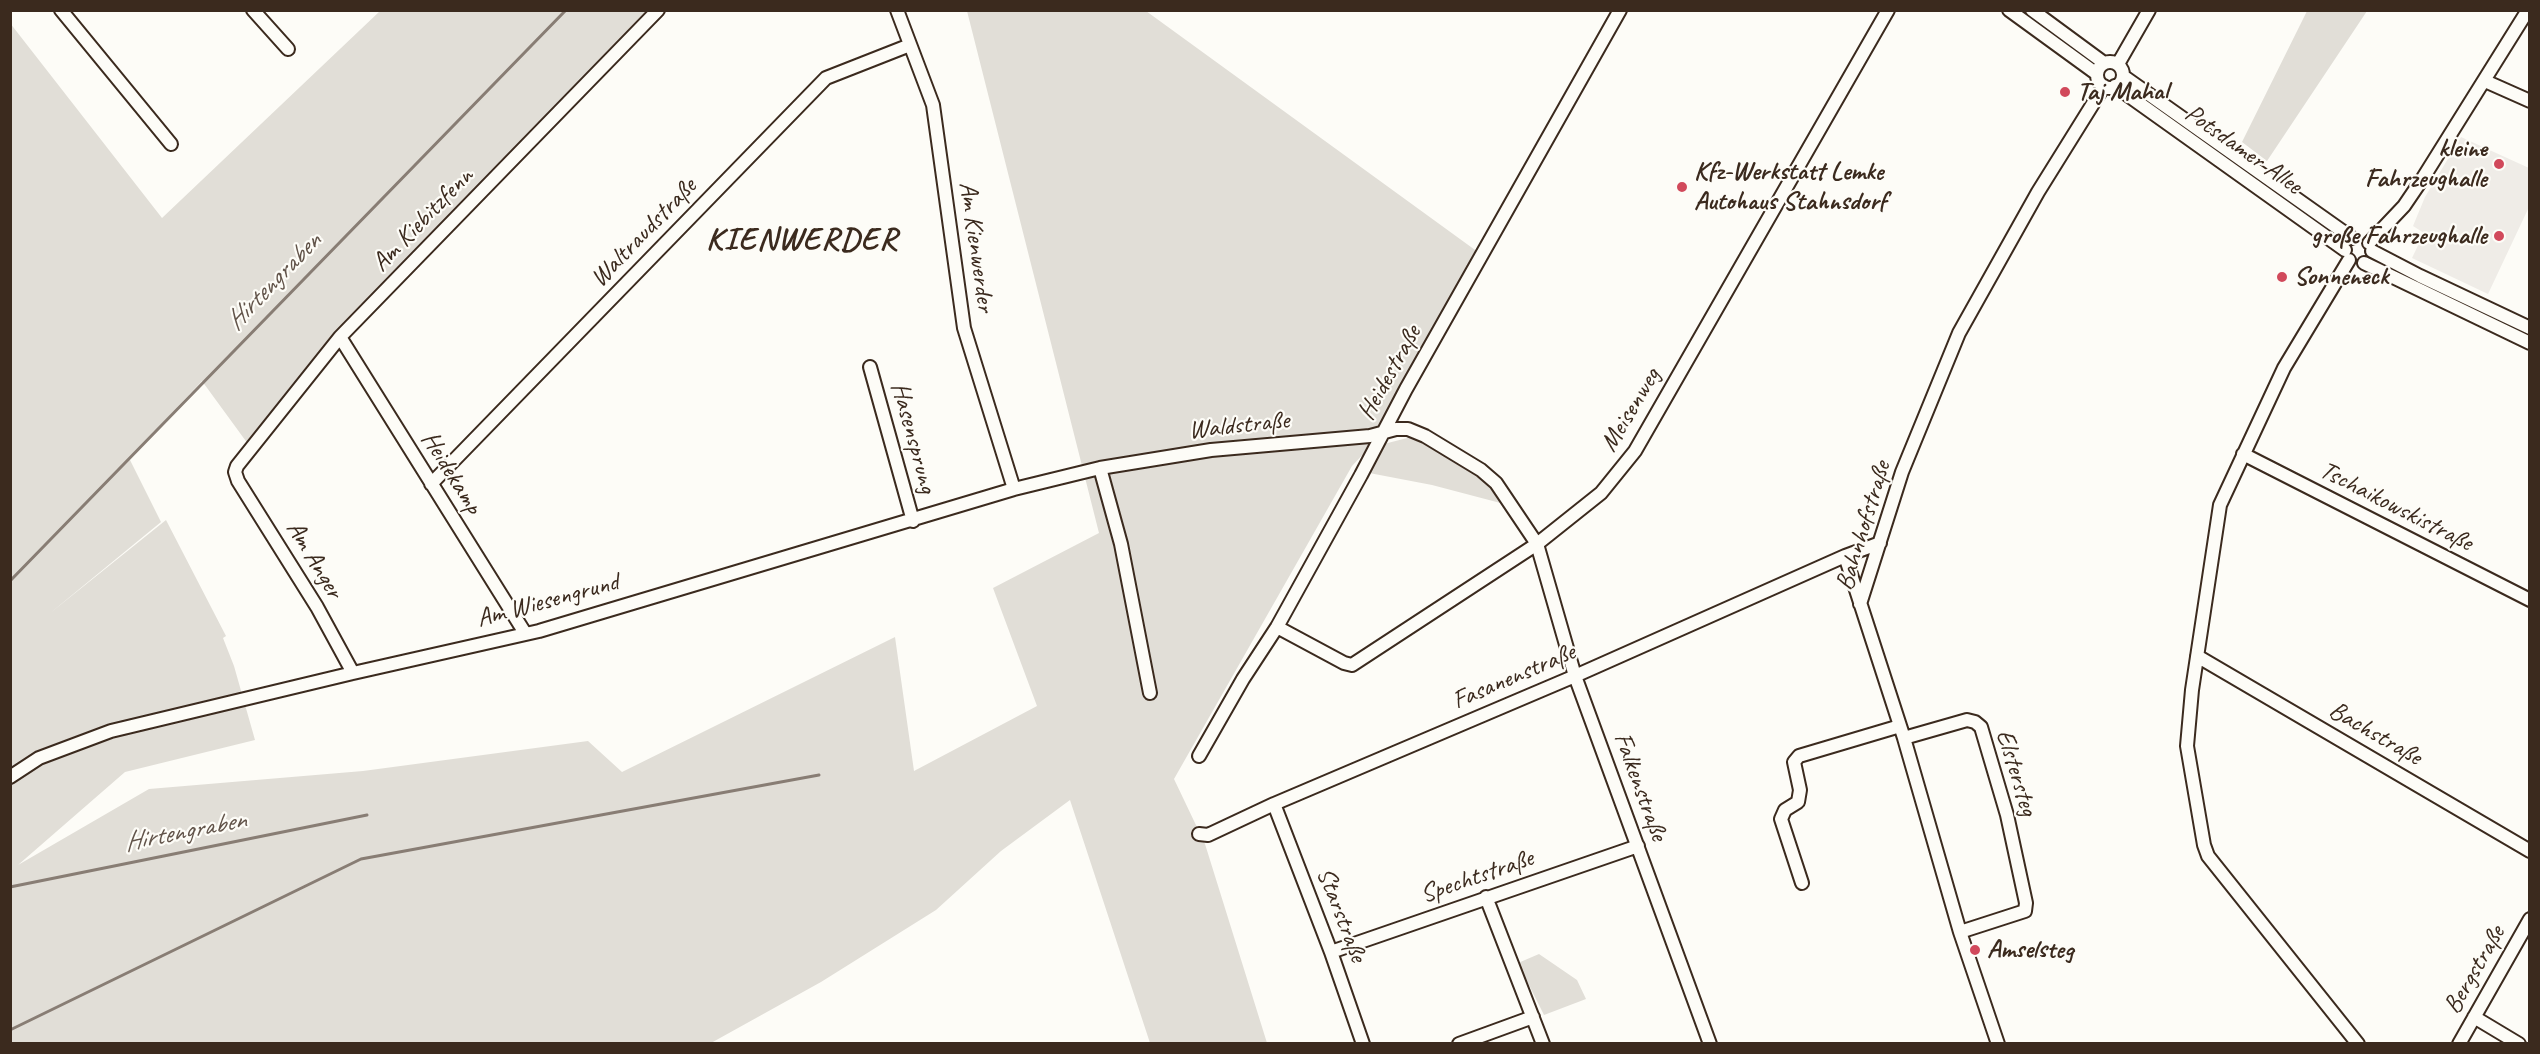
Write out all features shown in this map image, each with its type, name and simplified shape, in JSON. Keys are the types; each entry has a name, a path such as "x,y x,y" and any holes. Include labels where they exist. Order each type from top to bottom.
{"street":[{"path":"61,10 171,144"},
{"path":"253,10 288,48"},
{"name":"Am Kiebitzfenn","path":"235,472 243,458 340,337 658,10"},
{"name":"Am Kienwerder","path":"897,10 933,105 964,328 1014,489"},
{"name":"Heidestraße","path":"1199,756 1243,679 1277,627 1620,10"},
{"name":"Meisenweg","path":"1277,627 1344,663 1352,665 1537,544 1601,493 1635,452 1888,10"},
{"path":"2009,10 2101,69"},
{"path":"2032,10 2101,69"},
{"name":"Bahnhofstraße","path":"1998,1044 1960,932 1902,732 1860,604 1902,472 1965,320 2038,192 2115,78 2149,10"},
{"path":"2347,255 2356,264 2364,263 2370,258 2371,247 2404,206 2528,10"},
{"name":"Waltraudstraße","path":"431,484 825,78 910,45"},
{"path":"2111,62 2115,78 2099,81 2101,69 2111,62"},
{"name":"Potsdamer Allee","path":"2115,78 2352,238"},
{"name":"Potsdamer Allee","path":"2115,78 2347,255"},
{"path":"2485,81 2529,101"},
{"path":"2358,1044 2208,856 2204,845 2187,746 2197,656 2220,505 2284,368 2347,255 2352,238 2360,237 2371,247 2420,276 2529,328"},
{"path":"2364,263 2529,343"},
{"name":"Heidekamp","path":"340,337 525,633"},
{"name":"Hasensprung","path":"870,367 913,520"},
{"name":"Waldstraße","path":"1100,468 1211,450 1370,436 1408,429 1425,436 1481,470 1496,483 1537,544"},
{"name":"Tschaikowskistraße","path":"2243,454 2529,600"},
{"path":"1100,468 1121,544 1150,693"},
{"name":"Am Wiesengrund","path":"10,777 39,758 111,731 525,633 1014,489 1100,468"},
{"name":"Am Anger","path":"235,472 238,481 317,607 352,673"},
{"name":"Fasanenstraße","path":"1199,834 1208,835 1274,804 1575,676 1845,556 1880,543"},
{"name":"Falkenstraße","path":"1537,544 1575,676 1710,1044"},
{"path":"1845,556 1860,604"},
{"name":"Bachstraße","path":"2197,656 2529,851"},
{"name":"Elstersteg","path":"1802,883 1781,819 1785,810 1798,802 1800,790 1794,762 1799,756 1902,732 1967,720 1975,722 1981,727 2007,815 2026,903 2025,911 1960,932"},
{"name":"Starstraße","path":"1274,804 1331,952 1363,1044"},
{"name":"Spechtstraße","path":"1331,952 1638,846"},
{"path":"1486,897 1543,1044"},
{"name":"Bergstraße","path":"2459,1044 2529,919"},
{"path":"1460,1044 1533,1017"},
{"path":"2474,1017 2519,1044"}],"shaded area":[{"path":"380,11 654,11 337,336 248,444 202,381 129,458 161,522 49,614 166,520 226,636 223,638 234,666 255,740 125,772 18,865 149,789 363,771 588,741 622,772 895,637 914,771 1037,706 993,588 1099,533 967,11 1146,11 1482,255 1384,432 1352,466 1174,779 1205,844 1267,1043 1150,1043 1070,800 1001,851 936,910 821,982 711,1043 11,1043 10,23 162,218"},
{"path":"2307,11 2367,11 2267,161 2242,142"},
{"path":"2461,137 2529,168 2529,207 2488,294 2412,258 2424,233 2413,226 2425,197"},
{"path":"1415,436 1480,472 1508,505 1432,485 1364,472 1380,445"},
{"path":"1539,954 1577,980 1586,999 1544,1015 1518,963"}],"waterway":[{"name":"Hirtengraben","path":"10,581 566,10"},
{"path":"10,1030 361,859 819,775"},
{"name":"Hirtengraben","path":"10,887 367,815"}],"place":[{"name":"Taj Mahal","path":"2065,92"},
{"name":"kleine Fahrzeughalle","path":"2499,164"},
{"name":"Kfz-Werkstatt Lemke Autohaus Stahnsdorf","path":"1682,187"},
{"name":"große Fahrzeughalle","path":"2499,236"},
{"name":"Sonneneck","path":"2282,277"},
{"name":"Amselsteg","path":"1975,950"}],"district":[{"name":"KIENWERDER","path":"802,241"}]}
